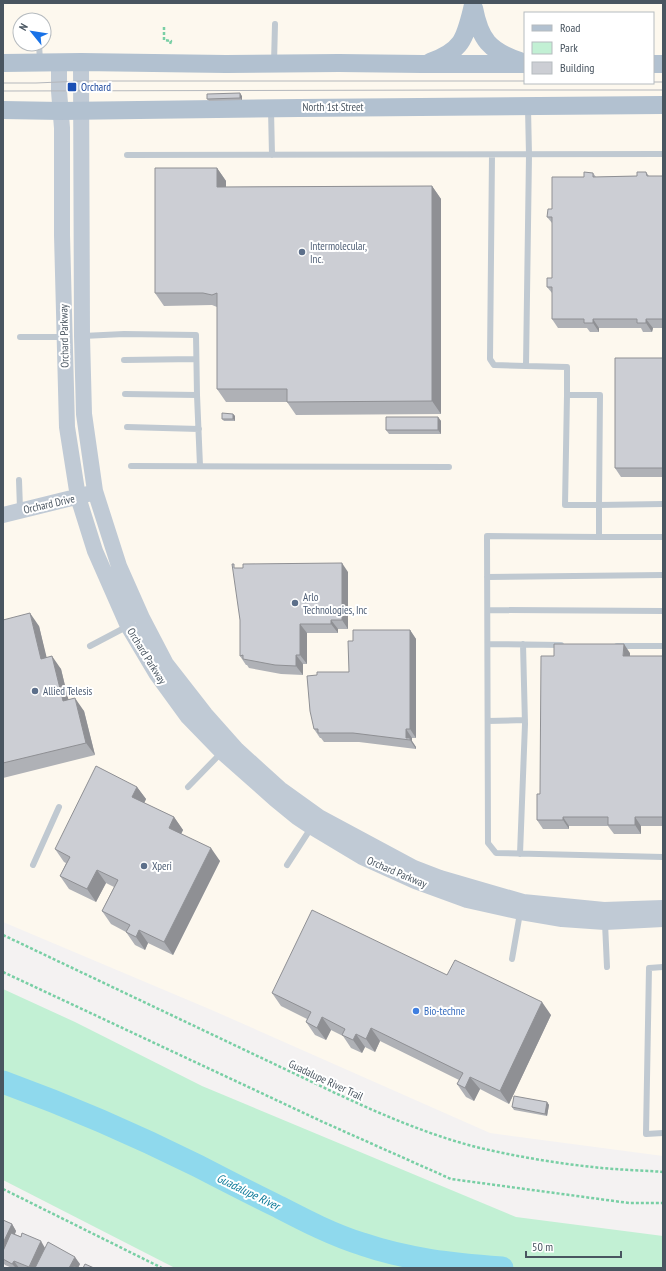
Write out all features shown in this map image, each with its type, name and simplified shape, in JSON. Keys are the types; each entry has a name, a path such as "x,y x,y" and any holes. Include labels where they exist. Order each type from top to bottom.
{"main road":[{"path":"473,4 477,23 483,37 491,47 524,63"},
{"path":"422,64 443,57 456,48 463,40 473,4"},
{"path":"3,62 226,64 524,63"},
{"name":"Orchard Parkway","path":"59,62 59,91 62,128 62,235 67,427 78,497 96,551 128,626 156,673 188,717 222,752 275,799 315,822"},
{"name":"Orchard Parkway","path":"81,62 81,235 84,414 95,492 119,566 142,618 166,664 205,714 237,750 315,822 362,857 415,881 467,900 522,907 604,910 663,908"},
{"name":"North 1st Street","path":"3,110 61,111 663,105"},
{"path":"62,235 81,235"},
{"path":"64,337 82,336"},
{"name":"Orchard Drive","path":"3,515 95,492"},
{"path":"128,626 142,618"},
{"path":"222,752 237,750"},
{"name":"Orchard Parkway","path":"522,907 562,919 605,922 663,920"}],"lane":[{"path":"274,63 275,24"},
{"path":"39,52 40,62"},
{"path":"526,366 529,155 528,106"},
{"path":"270,108 272,155"},
{"path":"127,155 663,154"},
{"path":"492,155 490,360 494,365 567,367 565,505 663,504"},
{"path":"82,336 124,334 196,335 196,394 200,466"},
{"path":"20,337 64,337"},
{"path":"124,360 196,359"},
{"path":"125,394 196,394"},
{"path":"567,395 600,395 599,537"},
{"path":"127,427 199,429"},
{"path":"131,466 449,467"},
{"path":"19,480 20,511"},
{"path":"663,537 487,536 488,843 496,852 520,854 663,857"},
{"path":"487,576 663,574"},
{"path":"488,610 663,611"},
{"path":"90,646 128,626"},
{"path":"488,644 569,645"},
{"path":"520,854 525,720 522,644"},
{"path":"608,646 663,646"},
{"path":"488,721 525,720"},
{"path":"188,787 222,752"},
{"path":"33,865 59,807"},
{"path":"287,865 315,822"},
{"path":"512,959 522,907"},
{"path":"605,922 607,967"},
{"path":"663,967 649,968 646,1134 663,1134"}],"path":[{"path":"164,27 164,40 171,41 170,44"},
{"name":"Guadalupe River Trail","path":"3,935 380,1114 429,1132 475,1146 524,1157 594,1167 663,1172"},
{"path":"3,972 323,1122 451,1179 629,1203 663,1203"},
{"path":"3,1188 162,1268"}],"shaded area":[{"path":"3,3 663,3 663,1156 490,1133 214,1011 3,922"}],"green space":[{"path":"3,989 75,1022 202,1086 516,1217 663,1236 663,1268 175,1268 3,1180"}],"building":[{"path":"240,93 240,98 207,99 207,94"},
{"name":"Intermolecular, Inc.","path":"155,168 217,168 217,187 432,186 432,401 287,402 287,389 217,389 217,293 212,295 203,293 155,293"},
{"path":"584,172 593,173 593,177 637,176 637,172 646,172 647,176 663,176 663,319 646,319 646,323 637,323 637,319 593,319 593,323 584,323 584,319 552,319 552,287 547,287 547,278 552,278 552,217 547,217 548,209 552,209 552,177 584,177"},
{"path":"615,358 663,358 663,468 615,468"},
{"path":"222,413 233,414 233,419 222,419"},
{"path":"386,417 438,417 438,430 386,430"},
{"name":"Arlo Technologies, Inc","path":"342,563 342,620 331,620 331,624 300,624 300,655 296,655 296,666 275,665 243,659 243,655 240,656 240,620 232,564 234,564 234,568 243,568 243,564"},
{"name":"Allied Telesis","path":"30,613 41,659 52,656 63,701 75,698 86,743 3,763 3,620"},
{"path":"353,630 410,630 410,729 406,729 406,738 410,738 410,740 353,733 318,733 318,729 314,729 310,711 307,676 317,675 317,672 349,672 348,641 353,641"},
{"path":"554,644 624,644 623,656 663,656 663,817 635,817 635,825 608,825 608,817 563,817 563,820 537,820 537,794 540,794 541,656 554,656"},
{"name":"Xperi","path":"96,766 137,787 132,797 174,817 169,828 211,848 164,942 139,930 136,937 126,932 130,925 102,911 118,880 97,870 87,889 60,876 70,857 55,849"},
{"name":"Bio-techne","path":"312,910 447,975 455,960 542,1002 500,1091 470,1077 465,1088 457,1084 463,1073 371,1028 366,1039 356,1034 353,1040 342,1035 345,1029 322,1017 317,1028 306,1022 311,1012 272,993"},
{"path":"514,1096 547,1102 545,1114 512,1107"},
{"path":"3,1220 12,1224 3,1243"},
{"path":"11,1233 21,1237 22,1233 41,1241 29,1267 14,1261 12,1264 3,1259 3,1251"},
{"path":"48,1242 75,1257 69,1268 35,1268"},
{"path":"85,1264 94,1268 83,1268"}],"waterway":[{"name":"Guadalupe River","path":"3,1082 126,1132 198,1166 309,1222 351,1240 414,1258 502,1268"}],"tram line":[{"path":"3,83 82,81 524,81"},
{"path":"654,82 663,82"},
{"path":"3,91 663,90"}],"place":[{"name":"Orchard","path":"72,87"},
{"name":"Intermolecular, Inc.","path":"302,252"},
{"name":"Arlo Technologies, Inc","path":"295,603"},
{"name":"Allied Telesis","path":"35,691"},
{"name":"Xperi","path":"144,866"},
{"name":"Bio-techne","path":"416,1011"}]}
